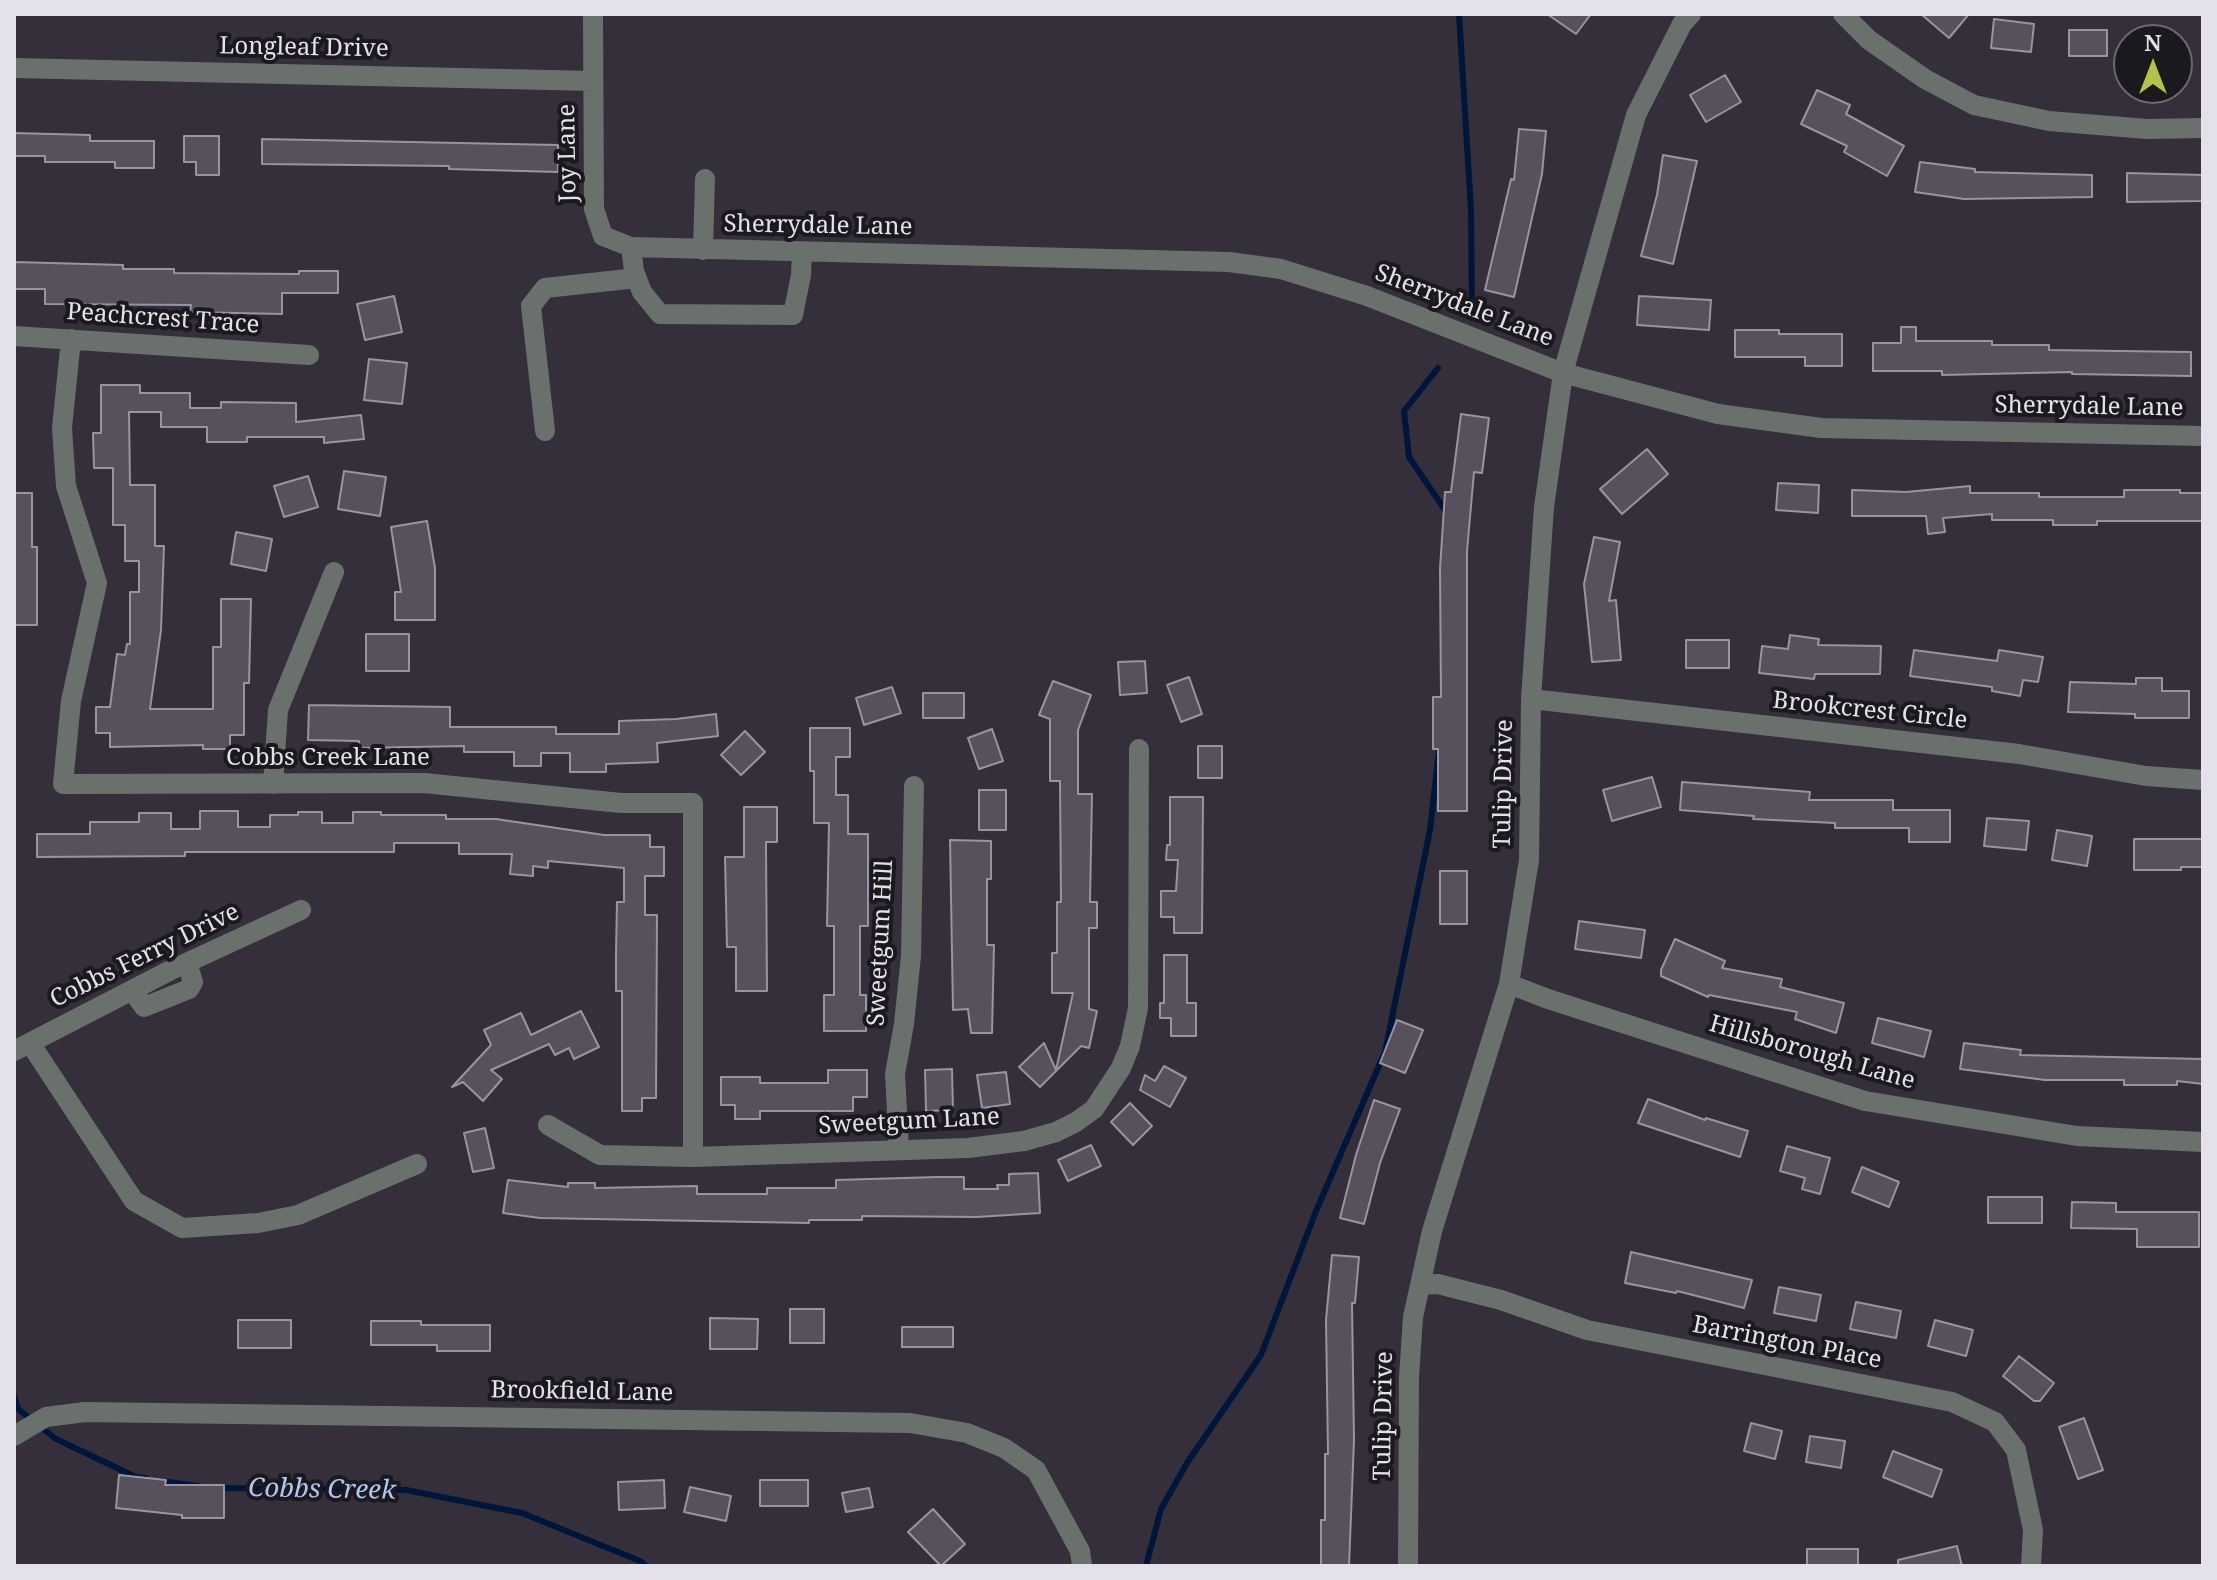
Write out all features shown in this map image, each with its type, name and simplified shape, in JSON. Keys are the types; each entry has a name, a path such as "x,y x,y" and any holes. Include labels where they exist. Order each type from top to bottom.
{"street":[{"name":"Joy Lane","path":"593,14 594,209 603,236 631,247"},
{"name":"Tulip Drive","path":"1408,1566 1409,1377 1413,1317 1432,1231 1509,984 1529,860 1531,699 1544,507 1563,373 1636,115 1682,24 1691,14"},
{"path":"1843,14 1869,40 1925,79 1974,105 2049,121 2147,129 2203,128"},
{"name":"Longleaf Drive","path":"14,68 593,81"},
{"path":"705,179 703,250 631,247 642,292 660,314 793,315 802,252"},
{"name":"Sherrydale Lane","path":"703,250 1229,262 1281,269 1367,296 1563,373 1718,414 1821,428 2203,436"},
{"path":"545,431 531,306 545,288 637,278"},
{"name":"Peachcrest Trace","path":"14,336 309,355"},
{"name":"Cobbs Creek Lane","path":"71,339 62,428 66,486 97,583 71,701 63,784 424,783 589,801 693,803 693,1157"},
{"path":"273,784 278,710 334,572"},
{"name":"Brookcrest Circle","path":"1531,699 2019,754 2146,776 2203,780"},
{"name":"Sweetgum Lane","path":"548,1125 600,1155 693,1157 968,1148 1024,1141 1056,1132 1094,1109 1121,1068 1130,1046 1138,1008 1139,749"},
{"name":"Sweetgum Hill","path":"899,1150 895,1074 911,956 914,786"},
{"name":"Cobbs Ferry Drive","path":"22,1047 132,990 301,910"},
{"name":"Hillsborough Lane","path":"1509,984 1865,1101 2077,1136 2203,1142"},
{"path":"22,1047 134,1201 182,1228 258,1223 298,1215 417,1164"},
{"name":"Barrington Place","path":"1420,1285 1438,1284 1501,1300 1587,1330 1952,1402 1995,1422 2016,1450 2033,1530 2031,1566"},
{"name":"Brookfield Lane","path":"14,1436 46,1417 85,1412 910,1423 967,1433 1004,1448 1036,1470 1080,1551 1082,1566"}],"building":[{"path":"1547,14 1591,14 1576,34"},
{"path":"1921,14 1969,14 1949,38"},
{"path":"1994,19 2034,24 2031,52 1991,48"},
{"path":"2069,30 2107,30 2107,56 2069,56"},
{"path":"1725,75 1741,102 1706,122 1690,95"},
{"path":"1817,90 1850,105 1846,114 1904,146 1887,176 1844,152 1847,146 1801,124"},
{"path":"1519,129 1546,131 1542,174 1514,297 1485,290 1511,179 1514,180"},
{"path":"14,133 90,135 90,141 154,141 154,168 115,168 115,162 45,162 45,156 14,156"},
{"path":"184,136 219,136 219,175 196,175 196,162 184,162"},
{"path":"262,139 558,145 558,172 449,169 449,166 262,164"},
{"path":"1663,155 1697,161 1673,264 1641,256 1657,195"},
{"path":"1920,162 1975,169 1975,172 2092,175 2092,197 1964,199 1915,192"},
{"path":"2127,173 2203,175 2203,201 2127,202"},
{"path":"14,262 123,265 123,269 174,269 174,273 299,274 299,271 338,271 338,293 282,293 282,314 190,312 191,305 45,304 45,289 14,289"},
{"path":"394,296 402,332 365,340 357,304"},
{"path":"1639,296 1711,300 1709,330 1637,325"},
{"path":"1901,327 1916,327 1916,341 1992,341 1992,345 2049,345 2049,350 2191,352 2191,376 2072,372 1942,375 1942,371 1873,371 1873,343 1901,343"},
{"path":"1735,330 1842,334 1842,366 1805,366 1805,357 1735,357"},
{"path":"369,359 407,363 402,404 364,400"},
{"path":"101,385 140,385 140,393 190,393 190,408 221,408 221,402 296,403 296,422 361,415 364,439 324,443 324,437 247,437 247,442 207,442 207,427 161,427 161,412 129,412 130,485 155,485 155,546 164,546 161,630 150,709 213,709 213,647 221,647 221,599 251,599 249,683 244,683 244,735 230,735 230,749 203,749 203,745 110,747 110,733 96,733 96,707 110,707 117,654 125,655 127,644 130,644 130,592 139,592 139,561 125,561 125,525 113,525 113,468 94,468 93,433 101,433"},
{"path":"1461,414 1489,418 1482,473 1474,472 1467,551 1467,811 1438,811 1438,749 1433,749 1433,697 1441,697 1440,569 1445,492 1451,492"},
{"path":"1647,449 1668,474 1622,514 1600,489"},
{"path":"344,471 386,477 380,516 338,509"},
{"path":"308,476 318,507 284,517 274,486"},
{"path":"1778,483 1819,485 1818,513 1776,510"},
{"path":"1970,486 1970,493 2039,493 2039,497 2124,497 2124,490 2203,493 2203,521 2097,521 2097,525 2053,525 2053,520 1992,520 1992,514 1943,518 1945,532 1928,534 1926,516 1852,516 1852,490 1906,492"},
{"path":"14,493 32,493 32,547 37,547 37,625 14,625"},
{"path":"427,521 435,568 435,620 395,620 395,592 401,592 391,527"},
{"path":"236,532 272,539 266,571 231,564"},
{"path":"1594,537 1620,542 1609,601 1616,600 1621,660 1592,662 1584,584"},
{"path":"366,634 409,634 409,671 366,671"},
{"path":"1790,635 1819,639 1818,645 1881,646 1880,674 1815,674 1814,679 1759,673 1762,646 1788,649"},
{"path":"1686,640 1729,640 1729,668 1686,668"},
{"path":"1914,650 1997,661 1999,650 2043,657 2038,682 2023,680 2020,696 1992,691 1992,687 1910,676"},
{"path":"1145,661 1147,693 1120,695 1118,662"},
{"path":"1189,677 1202,714 1181,722 1167,685"},
{"path":"2136,678 2162,678 2162,691 2189,691 2189,718 2135,718 2135,714 2068,712 2070,682 2136,684"},
{"path":"1053,681 1091,695 1078,730 1078,794 1092,794 1090,902 1097,902 1097,928 1089,928 1089,1009 1097,1011 1089,1048 1081,1046 1040,1087 1019,1067 1044,1043 1056,1070 1073,993 1052,993 1052,953 1057,953 1057,902 1061,902 1060,781 1050,781 1050,719 1039,715"},
{"path":"892,687 901,713 864,725 856,698"},
{"path":"923,693 964,693 964,718 923,718"},
{"path":"309,705 450,707 450,727 556,727 556,734 619,734 619,721 716,714 718,736 657,743 658,762 606,764 606,772 570,772 570,753 541,753 541,766 514,766 514,752 464,752 464,746 359,748 359,741 308,740"},
{"path":"810,728 850,728 850,757 836,757 836,795 848,795 848,834 868,834 868,926 860,926 860,995 866,995 866,1031 824,1031 824,995 834,995 834,926 827,926 829,823 814,823"},
{"path":"992,729 1003,761 979,769 968,738"},
{"path":"745,731 765,752 741,775 721,755"},
{"path":"1198,746 1222,746 1222,778 1198,778"},
{"path":"1652,777 1661,807 1612,821 1603,790"},
{"path":"1682,782 1810,792 1809,800 1893,800 1893,810 1950,810 1950,842 1909,842 1909,828 1835,828 1835,823 1753,819 1754,816 1680,810"},
{"path":"979,790 1006,790 1006,830 979,830"},
{"path":"1170,797 1203,797 1202,933 1174,933 1174,917 1161,917 1161,891 1176,891 1178,860 1166,860 1167,845 1170,845"},
{"path":"744,807 777,807 777,842 766,842 767,991 736,991 736,947 727,947 725,857 744,857"},
{"path":"200,811 238,811 238,827 270,827 270,815 298,815 298,812 322,812 322,823 353,823 353,812 381,812 381,815 446,815 446,819 496,819 604,835 650,835 650,847 664,847 664,876 645,876 645,915 657,915 656,1098 642,1098 642,1111 622,1111 622,991 616,991 616,953 617,902 624,902 624,868 548,861 548,868 533,866 533,876 510,874 512,854 459,854 459,843 394,843 394,852 185,852 185,856 37,857 37,834 90,834 90,822 139,822 139,813 171,813 171,829 200,829"},
{"path":"1987,818 2029,821 2026,850 1984,846"},
{"path":"2057,830 2092,836 2087,866 2052,860"},
{"path":"2134,839 2203,839 2203,867 2134,870"},
{"path":"950,840 991,841 991,879 987,879 987,945 994,945 992,1033 971,1033 968,1009 953,1010"},
{"path":"1440,871 1467,871 1467,924 1440,924"},
{"path":"1579,921 1645,930 1641,958 1575,949"},
{"path":"1675,939 1725,961 1722,968 1782,979 1780,987 1844,1003 1836,1033 1795,1019 1797,1012 1708,997 1661,976"},
{"path":"1164,955 1187,955 1187,1003 1196,1003 1196,1036 1171,1036 1171,1018 1160,1018 1160,1003 1164,1003"},
{"path":"581,1011 599,1047 574,1059 569,1048 555,1055 549,1044 491,1070 502,1079 483,1101 463,1082 452,1087 491,1045 484,1030 521,1013 531,1035"},
{"path":"1878,1018 1931,1031 1924,1057 1872,1043"},
{"path":"1397,1020 1423,1030 1405,1073 1380,1063"},
{"path":"1964,1043 2021,1050 2020,1055 2203,1059 2203,1084 2177,1081 2177,1085 2124,1085 2124,1080 2045,1080 1960,1069"},
{"path":"1164,1066 1186,1078 1170,1107 1140,1090 1145,1075 1155,1081"},
{"path":"952,1069 953,1110 926,1111 925,1070"},
{"path":"828,1070 867,1070 867,1097 853,1097 853,1111 760,1111 760,1119 735,1119 735,1105 721,1105 721,1077 760,1077 760,1083 828,1083"},
{"path":"1006,1072 1010,1104 982,1108 977,1075"},
{"path":"1648,1099 1705,1120 1748,1131 1740,1157 1638,1123"},
{"path":"1374,1100 1400,1109 1380,1163 1364,1224 1340,1218"},
{"path":"1130,1103 1152,1126 1133,1145 1111,1122"},
{"path":"485,1128 494,1168 473,1172 464,1133"},
{"path":"1091,1145 1101,1166 1068,1181 1058,1160"},
{"path":"1787,1146 1830,1158 1820,1194 1802,1189 1805,1178 1780,1171"},
{"path":"1862,1167 1899,1182 1889,1207 1852,1192"},
{"path":"1038,1173 1040,1213 977,1217 862,1216 862,1220 809,1220 809,1223 540,1218 503,1213 508,1180 568,1187 568,1183 595,1183 595,1188 697,1186 697,1194 767,1194 767,1188 836,1188 836,1180 937,1177 964,1177 964,1189 998,1189 997,1185 1009,1185 1009,1174"},
{"path":"1988,1197 2042,1197 2042,1223 1988,1223"},
{"path":"2072,1202 2116,1203 2116,1212 2199,1212 2199,1247 2137,1247 2137,1229 2071,1228"},
{"path":"1631,1252 1752,1280 1744,1308 1677,1291 1625,1283"},
{"path":"1332,1255 1359,1257 1355,1303 1352,1303 1354,1440 1349,1566 1321,1566 1325,1454 1328,1454 1326,1320"},
{"path":"1779,1287 1821,1295 1816,1321 1774,1313"},
{"path":"1856,1302 1901,1311 1896,1338 1850,1329"},
{"path":"790,1309 824,1309 824,1343 790,1343"},
{"path":"710,1318 758,1319 757,1349 710,1349"},
{"path":"238,1320 291,1320 291,1348 238,1348"},
{"path":"1935,1320 1973,1330 1966,1356 1928,1346"},
{"path":"371,1321 490,1325 490,1351 437,1351 437,1345 371,1345"},
{"path":"902,1327 953,1327 953,1347 902,1347"},
{"path":"2019,1356 2054,1383 2040,1401 2034,1401 2003,1376"},
{"path":"2084,1418 2103,1470 2078,1479 2059,1427"},
{"path":"1751,1423 1782,1431 1775,1459 1744,1451"},
{"path":"1810,1436 1845,1441 1841,1468 1806,1462"},
{"path":"1893,1451 1942,1470 1932,1497 1883,1477"},
{"path":"119,1475 166,1480 165,1485 224,1485 224,1518 182,1518 182,1515 116,1508"},
{"path":"664,1480 665,1508 619,1510 618,1482"},
{"path":"760,1480 808,1480 808,1506 760,1506"},
{"path":"690,1487 731,1496 726,1521 684,1512"},
{"path":"869,1488 873,1507 846,1512 842,1493"},
{"path":"933,1509 965,1544 941,1566 908,1532"},
{"path":"1957,1546 1962,1566 1898,1566 1898,1560"},
{"path":"1807,1549 1858,1549 1858,1566 1807,1566"}],"waterway":[{"path":"1459,14 1471,210 1472,318"},
{"path":"1438,368 1404,411 1409,457 1447,513"},
{"path":"1146,1566 1161,1509 1187,1463 1261,1355 1316,1211 1385,1052 1430,830 1439,750"},
{"name":"Cobbs Creek","path":"14,1396 18,1409 56,1439 136,1477 146,1478"},
{"name":"Cobbs Creek","path":"161,1481 198,1486"},
{"name":"Cobbs Creek","path":"217,1488 406,1490 522,1513 646,1566"}]}
